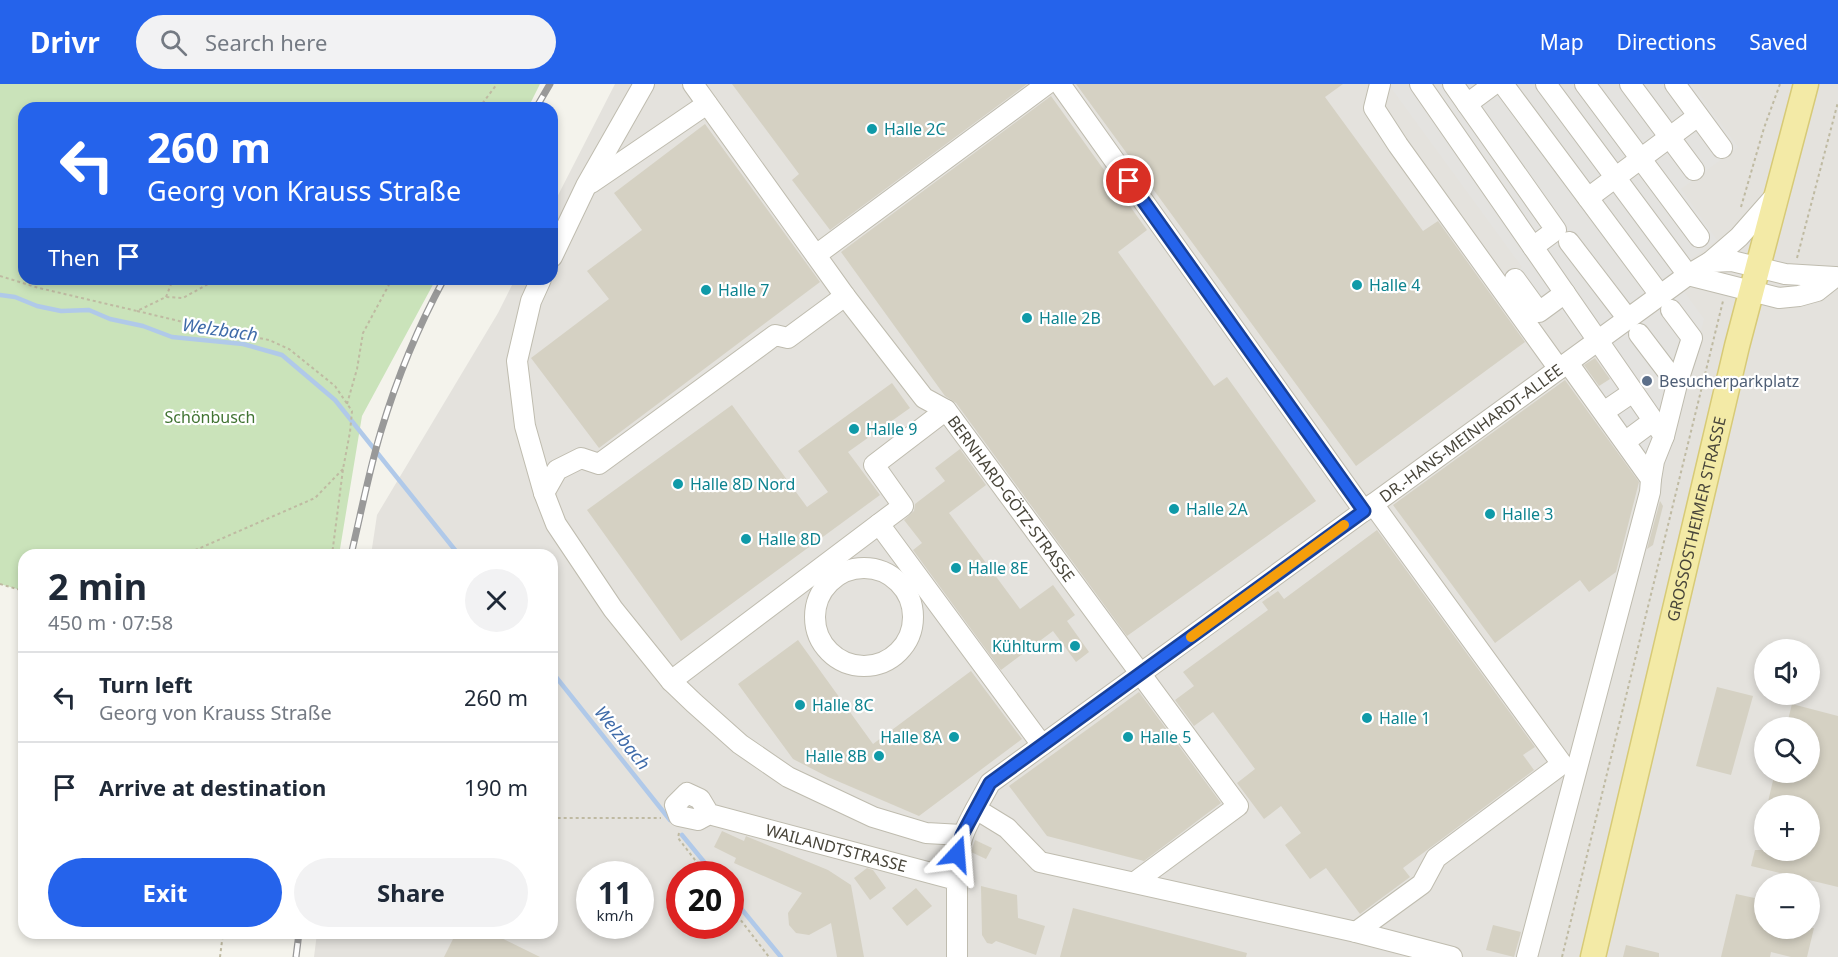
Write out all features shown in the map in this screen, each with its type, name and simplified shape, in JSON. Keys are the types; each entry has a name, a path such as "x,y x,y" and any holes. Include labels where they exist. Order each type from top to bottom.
{"main road":[{"name":"GROSSOSTHEIMER STRASSE","path":"1593,957 1737,345 1806,84"}],"street":[{"path":"558,244 586,186 644,84"},
{"name":"BERNHARD-GÖTZ-STRASSE","path":"693,84 845,296 924,398 946,410 1238,806 1135,882"},
{"path":"816,255 1047,84"},
{"path":"1060,84 1368,508 1568,771"},
{"path":"1380,84 1374,108 1405,155 1651,479"},
{"path":"1420,84 1658,428"},
{"path":"1453,84 1556,230 1533,247"},
{"path":"1467,104 1494,84"},
{"path":"1503,84 1692,338 1677,384 1658,428 1650,492 1568,771 1527,957"},
{"path":"1546,84 1688,275 1779,298 1816,291 1835,277 1785,274 1732,261 1710,262"},
{"path":"1585,84 1698,237"},
{"path":"1630,84 1694,170"},
{"path":"1675,84 1722,148"},
{"path":"586,186 707,104"},
{"path":"1588,198 1698,116"},
{"name":"DR.-HANS-MEINHARDT-ALLEE","path":"957,880 957,854 962,835 990,783 1598,341 1634,326 1666,303 1688,275 1710,262 1739,237 1778,193"},
{"path":"1569,242 1677,384"},
{"path":"1515,279 1539,312 1565,293"},
{"path":"539,285 531,301 517,361 525,426 544,493 556,524 607,600 671,681 740,744 788,777 873,818 926,833 962,835"},
{"path":"544,493 557,470 581,458 599,464 775,335 788,338 845,296"},
{"path":"1605,411 1633,392"},
{"path":"671,681 903,506 874,465 946,410"},
{"path":"1626,441 1658,428"},
{"path":"879,524 1042,745"},
{"path":"856,568 884,571 905,589 914,613 909,639 888,661 858,667 830,654 814,625 818,598 833,578 856,568"},
{"path":"1356,932 1422,884 1436,858 1568,771"},
{"path":"976,809 1007,828 1040,862 1356,932 1452,957"},
{"name":"WAILANDTSTRASSE","path":"679,816 698,820 709,814 957,880"},
{"path":"957,880 957,957"}],"path":[{"path":"484,102 497,84"},
{"path":"1739,237 1737,225 1764,128 1780,84"},
{"path":"1789,258 1799,258 1838,102"},
{"path":"0,276 18,282"},
{"path":"1562,957 1727,284"},
{"path":"29,285 269,340 289,349 335,386 352,411 333,549"},
{"path":"166,297 171,285"},
{"path":"137,311 166,297 183,298 206,285"},
{"path":"347,404 357,369 363,333 389,285"},
{"path":"198,549 315,498 343,469"},
{"path":"0,584 18,589"},
{"path":"679,816 678,838 696,861"},
{"path":"558,818 654,818"},
{"path":"744,924 769,957"},
{"path":"220,957 222,939"}],"shaded area":[{"path":"615,84 1838,84 1838,957 314,957 316,939 558,939 558,549 372,549 377,515 498,313 512,285 558,285 558,195"},
{"path":"1390,84 1692,84 1738,147 1681,189 1717,240 1581,338 1558,307 1539,321 1508,278 1522,267"},
{"name":"Besucherparkplatz","path":"1683,290 1704,319 1667,465 1656,456 1640,460 1591,392 1616,374 1600,352"}],"green space":[{"name":"Schönbusch","path":"0,84 540,84 531,102 18,102 18,285 433,285 362,416 340,549 18,549 18,589 0,584"}],"building":[{"name":"Halle 2C","path":"732,84 1027,84 830,230 792,180 799,174"},
{"name":"Halle 4","path":"1076,84 1343,84 1325,97 1423,231 1438,221 1525,342 1356,466"},
{"name":"Halle 2B","path":"1051,96 1147,230 1118,252 1214,386 1227,377 1316,501 1127,636 956,403 945,396 841,252"},
{"name":"Halle 7","path":"705,124 820,282 599,448 531,358 609,299 587,271 642,230 614,193"},
{"path":"1595,358 1610,379 1599,386 1584,365"},
{"name":"Halle 3","path":"1565,380 1639,482 1616,572 1589,592 1580,580 1495,643 1393,505"},
{"path":"892,383 910,408 848,452 880,495 681,641 587,510 732,405 807,507 828,492 798,451"},
{"name":"Halle 8E","path":"960,449 986,485 949,513 1020,609 1053,585 1075,615 1067,621 1089,652 1076,662 1053,631 1001,670 913,550 922,543 904,520 914,511 915,504 945,481 935,468"},
{"path":"1660,501 1663,506 1653,545 1647,549"},
{"name":"Halle 1","path":"1377,530 1535,747 1523,755 1534,770 1403,868 1410,877 1360,914 1326,868 1310,879 1285,845 1301,833 1281,806 1264,819 1237,783 1255,769 1213,712 1194,726 1175,700 1194,686 1183,672 1268,610 1262,602 1278,591 1284,599"},
{"path":"798,640 873,744 971,671 1022,739 919,816 828,777 793,759 738,684"},
{"path":"1717,687 1753,696 1731,775 1696,766"},
{"name":"Halle 5","path":"1139,692 1221,803 1144,861 1047,836 1009,786"},
{"path":"1792,705 1838,716 1838,887 1820,883 1820,873 1780,873 1751,866 1754,854 1754,861 1820,861 1820,795 1770,795 1772,783 1820,783 1820,717 1789,717"},
{"path":"722,831 744,841 746,836 828,870 851,885 864,957 837,957 831,923 809,935 796,933 789,925 788,913 802,893 744,867 744,861 735,861 736,858 714,847"},
{"path":"975,840 992,848 986,859 971,852"},
{"path":"867,868 873,870 886,888 870,900 854,878"},
{"path":"981,886 1017,895 1018,918 1045,926 1036,955 996,941 992,944 987,943 982,935"},
{"path":"916,888 932,906 907,926 892,908"},
{"path":"1736,894 1754,898 1754,939 1811,939 1807,957 1791,957 1771,952 1770,957 1721,957"},
{"path":"1073,908 1247,953 1246,957 1060,957"},
{"path":"1493,925 1521,932 1514,957 1486,950"},
{"path":"453,939 503,939 540,957 444,957"},
{"path":"1626,945 1659,953 1659,957 1623,957"}],"waterway":[{"name":"Welzbach","path":"0,295 15,297 37,306 61,311 89,310 110,319 143,326 172,337 243,344 282,355 335,400 454,549"},
{"name":"Welzbach","path":"558,680 670,820"},
{"name":"Welzbach","path":"682,835 703,861"},
{"name":"Welzbach","path":"744,912 781,957"}],"railway":[{"path":"540,102 550,84"},
{"path":"352,549 387,411 417,334 441,285"},
{"path":"296,957 298,939"}],"slow traffic":[{"path":"1191,637 1344,525"}],"place":[{"name":"Halle 2C","path":"872,129"},
{"name":"Halle 4","path":"1357,285"},
{"name":"Halle 7","path":"706,290"},
{"name":"Halle 2B","path":"1027,318"},
{"name":"Besucherparkplatz","path":"1647,381"},
{"name":"Halle 9","path":"854,429"},
{"name":"Halle 8D Nord","path":"678,484"},
{"name":"Halle 2A","path":"1174,509"},
{"name":"Halle 3","path":"1490,514"},
{"name":"Halle 8D","path":"746,539"},
{"name":"Halle 8E","path":"956,568"},
{"name":"Kühlturm","path":"1075,646"},
{"name":"Halle 8C","path":"800,705"},
{"name":"Halle 1","path":"1367,718"},
{"name":"Halle 8A","path":"954,737"},
{"name":"Halle 5","path":"1128,737"},
{"name":"Halle 8B","path":"879,756"}],"route":[{"path":"957,854 962,835 990,783 1364,511 1129,181"}]}
